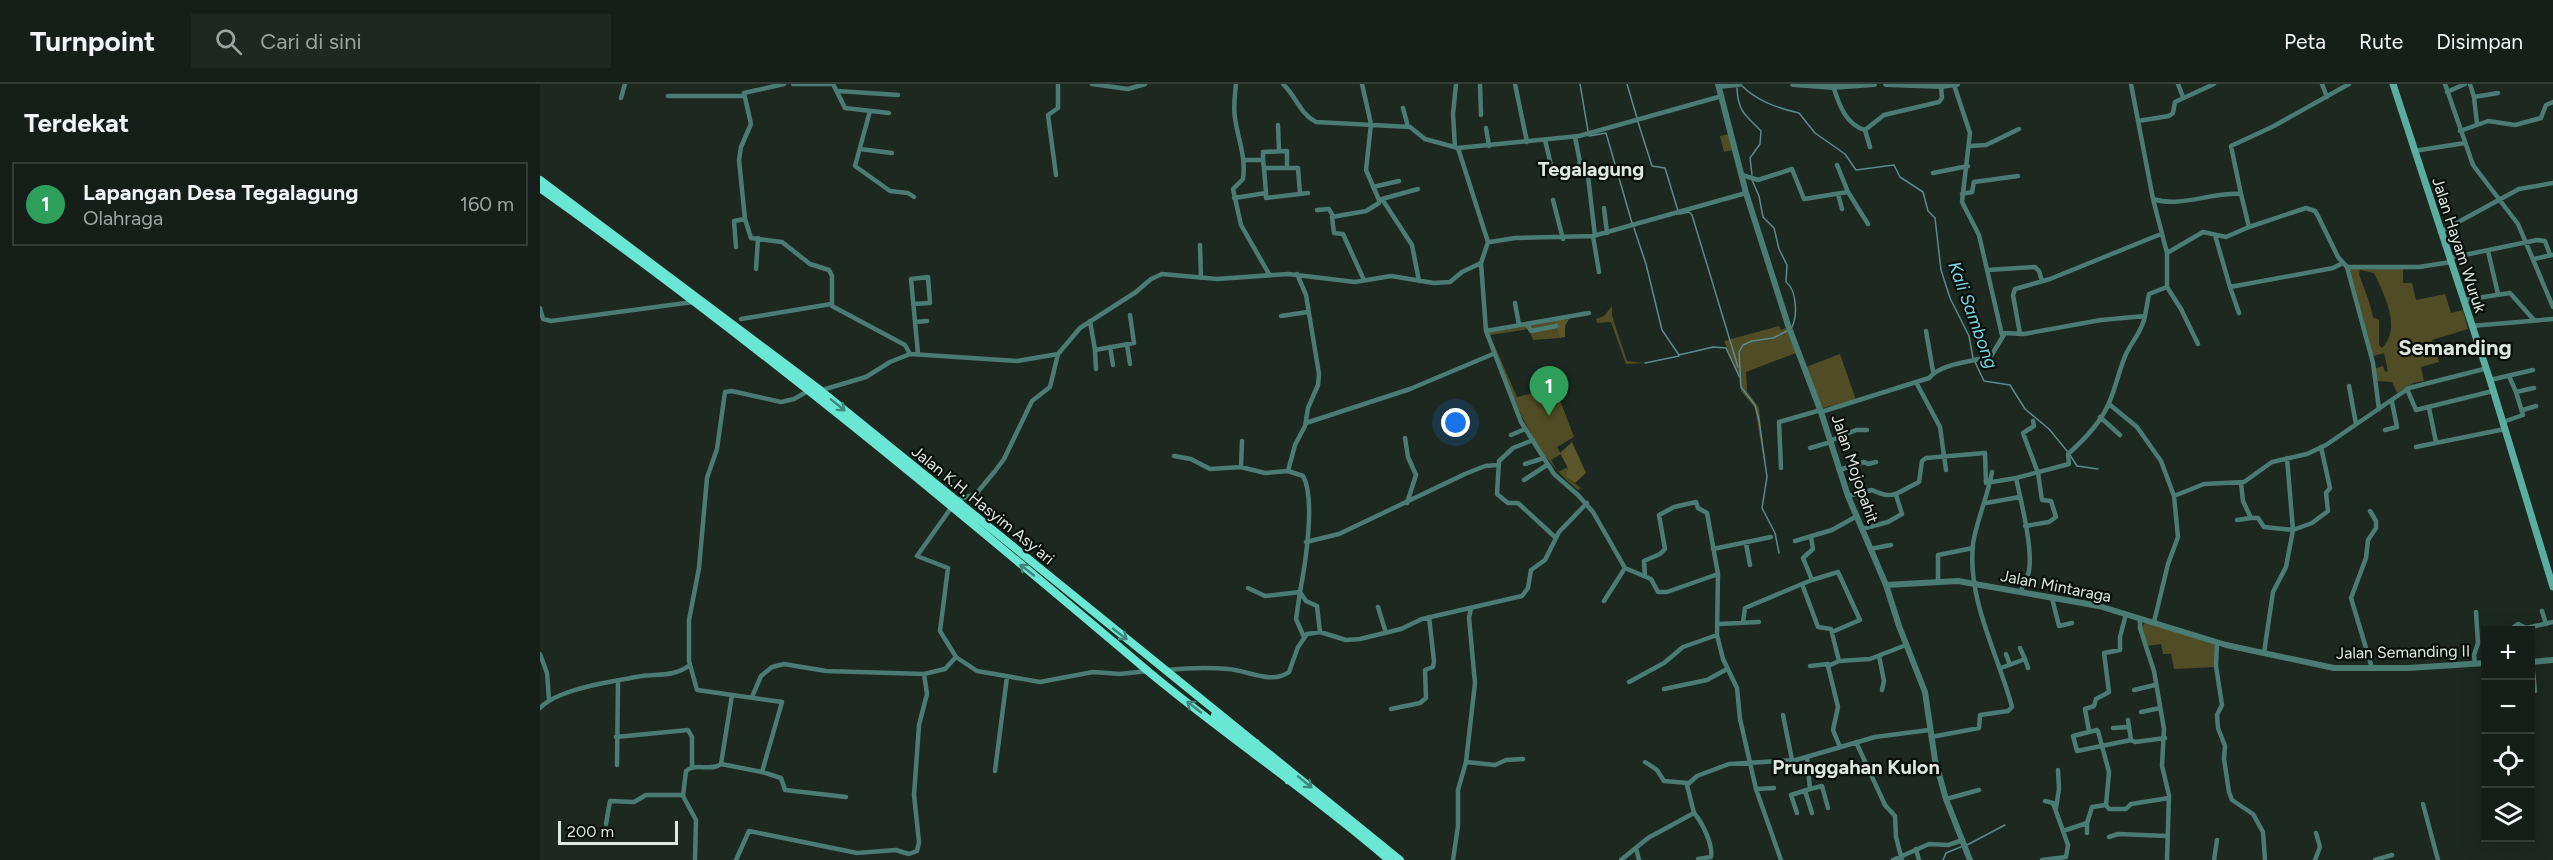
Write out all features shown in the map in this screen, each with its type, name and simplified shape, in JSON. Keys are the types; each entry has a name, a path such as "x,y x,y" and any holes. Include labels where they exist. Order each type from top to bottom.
{"highway":[{"name":"Jalan K.H. Hasyim Asy'ari","path":"540,180 820,390 1400,860"},
{"name":"Jalan K.H. Hasyim Asy'ari","path":"540,188 696,302 1071,604 1148,671 1389,860"},
{"path":"869,429 873,438 902,461 901,464 897,464"},
{"path":"912,464 907,465 942,495 947,505"},
{"path":"1213,708 1215,716 1245,742 1238,742"},
{"path":"1258,743 1252,741 1250,743 1285,772 1288,782"}],"main road":[{"name":"Jalan Hayam Wuruk","path":"2393,84 2550,567 2553,587"}],"street":[{"path":"621,98 625,84"},
{"path":"743,96 745,92 784,84"},
{"path":"793,84 832,84 838,91 845,108 889,113"},
{"path":"1056,174 1048,115 1058,108 1058,84"},
{"path":"1092,84 1128,89 1144,84"},
{"path":"1236,84 1235,117 1244,160 1243,179 1233,187 1234,198 1241,225 1269,274"},
{"path":"1283,84 1305,114 1316,122 1408,127 1431,141 1456,148 1575,137 1722,96"},
{"path":"1362,84 1371,124 1366,170 1380,199 1412,244 1419,281"},
{"path":"1456,84 1452,114 1456,148 1488,242 1481,263 1486,332 1525,429 1547,465 1587,503 1625,568 1651,579 1659,592 1663,593 1718,574"},
{"path":"1480,84 1481,115"},
{"path":"1515,84 1527,142"},
{"path":"1719,85 1737,84"},
{"path":"1793,84 1833,86 1874,84"},
{"path":"1886,84 1955,85 1969,127 1970,146 1962,194 1963,207 1978,231 2002,335 1994,355 1933,371"},
{"path":"2131,84 2153,199 2167,253 2167,287 2198,344"},
{"path":"2178,84 2183,97"},
{"path":"2138,121 2169,116 2173,113 2175,102 2203,86 2214,84"},
{"path":"2322,84 2327,97"},
{"path":"2249,227 2231,146 2349,84"},
{"path":"2445,84 2473,165 2501,198 2518,224 2553,307"},
{"path":"2447,92 2465,84"},
{"path":"2470,84 2477,124"},
{"name":"Jalan Mojopahit","path":"1719,85 1746,193 1791,335 1821,411 1848,496 1886,585 1926,696 1930,734 1946,799 1970,860"},
{"path":"1833,86 1848,119 1854,126 1865,130"},
{"path":"1865,130 1888,114 1939,102 1942,98 1941,86"},
{"path":"838,91 898,95"},
{"path":"2474,97 2498,93"},
{"path":"668,96 743,96"},
{"path":"743,96 751,120 739,156 745,219 751,238"},
{"path":"2460,131 2488,121 2515,125 2542,117 2546,105 2553,102"},
{"path":"1403,108 1408,127"},
{"path":"870,111 855,161 856,168 892,192 908,193 914,197"},
{"path":"1278,125 1279,152"},
{"path":"1486,128 1489,146"},
{"path":"1970,146 1986,145 2019,129"},
{"path":"1865,130 1870,147"},
{"path":"1575,137 1580,163 1577,170 1580,175 1588,176 1599,272"},
{"path":"1545,140 1551,165 1549,174"},
{"path":"2414,151 2465,143"},
{"path":"860,149 892,153"},
{"path":"1287,168 1287,151 1263,152 1266,198 1308,193"},
{"path":"1244,160 1263,160"},
{"path":"1837,165 1848,192 1868,224"},
{"path":"1933,173 1968,166"},
{"path":"1264,168 1298,168 1300,194"},
{"path":"1742,175 1752,180 1792,169 1804,199 1848,192"},
{"path":"1962,194 1972,192 1974,182 2018,176"},
{"path":"1373,187 1399,181"},
{"path":"2440,232 2527,186 2553,183"},
{"path":"1380,199 1418,189"},
{"path":"1234,198 1266,193"},
{"path":"1488,242 1515,238 1563,239 1594,236 1746,193"},
{"path":"1838,194 1842,208"},
{"path":"2153,199 2171,204 2215,194 2241,194"},
{"path":"1333,216 1373,208 1380,199"},
{"path":"1553,200 1563,239"},
{"path":"1604,208 1607,233"},
{"path":"2167,253 2203,232 2234,236 2249,227 2310,208 2318,216 2338,257 2345,265 2373,363 2379,410"},
{"path":"1317,210 1329,209 1333,216 1334,233 1343,234 1364,280"},
{"path":"736,247 734,221 745,219"},
{"path":"2020,334 2014,292 2018,288 2042,281 2161,234"},
{"path":"2215,235 2239,313"},
{"path":"737,240 758,238 782,242 810,264 829,270 832,276 831,304"},
{"path":"756,269 758,238"},
{"path":"2230,287 2345,265 2420,267 2488,250 2527,242 2545,241 2552,255 2534,259"},
{"path":"1200,245 1201,278"},
{"path":"2488,250 2498,294"},
{"path":"957,501 976,494 1004,459 1032,401 1050,387 1058,354 1074,332 1155,276 1170,273 1201,278 1242,279 1269,274 1297,274 1355,282 1390,276 1419,281 1450,282 1462,272 1481,263"},
{"path":"1988,270 2035,267 2042,281"},
{"path":"1288,471 1295,445 1306,423 1308,408 1318,385 1319,374 1306,295 1297,274"},
{"path":"913,304 930,303 928,277 911,279 913,304 918,354"},
{"path":"1848,496 1872,490 1881,496 1896,495 1919,482 1924,459 1944,456 1985,453 1986,483 2068,465 2069,453 2084,441 2109,404 2119,370 2138,337 2149,294 2167,287"},
{"path":"2464,300 2498,294 2513,295 2534,320"},
{"path":"540,308 543,320 551,321 696,302"},
{"path":"1515,303 1519,325"},
{"path":"741,319 831,304 904,345 910,354"},
{"path":"1281,316 1308,312"},
{"path":"1486,332 1589,313"},
{"path":"1095,350 1134,344 1130,315"},
{"path":"2002,335 2101,320 2145,316"},
{"path":"2471,326 2553,319"},
{"path":"915,322 927,321"},
{"path":"1090,321 1096,369"},
{"path":"1527,324 1531,332 1556,326"},
{"path":"1781,468 1779,422 1929,378 1933,371 1926,331"},
{"path":"1127,345 1130,364"},
{"path":"1110,347 1113,365"},
{"path":"820,390 834,388 866,377 890,362 910,354 1017,361 1058,354"},
{"path":"1306,423 1410,389 1493,354"},
{"path":"2174,496 2204,484 2241,483 2270,463 2307,454 2321,447 2392,402 2407,388 2484,369"},
{"path":"2490,380 2533,370"},
{"path":"2416,447 2504,425 2522,417 2523,410 2509,376"},
{"path":"1916,382 1940,427 1946,470"},
{"path":"2349,386 2356,424"},
{"path":"2407,388 2416,410 2493,392"},
{"path":"2516,392 2534,388"},
{"path":"762,772 782,702 697,690 690,665 689,620 699,568 707,478 718,441 723,395 732,391 781,402 794,399 808,391"},
{"path":"2385,430 2397,426 2392,402"},
{"path":"2109,404 2137,428 2161,461 2174,496 2178,537 2168,564 2154,622"},
{"path":"2523,410 2536,406"},
{"path":"2429,408 2436,442"},
{"path":"2100,417 2120,435"},
{"path":"2025,526 2049,522 2056,517 2051,501 2042,500 2038,473 2023,434 2034,426 2033,421"},
{"path":"1511,435 1525,429"},
{"path":"1810,448 1856,430 1867,430"},
{"path":"1405,438 1408,457 1416,475 1407,503"},
{"path":"1306,542 1339,534 1480,468 1497,465 1513,448 1533,440"},
{"path":"1241,467 1242,441"},
{"path":"2237,520 2258,518 2264,527 2293,530 2312,523 2328,511 2326,493 2330,488 2321,447"},
{"path":"1174,456 1191,459 1210,469 1241,467 1259,472 1288,471 1303,476 1308,486 1306,542 1296,619 1304,637"},
{"path":"1525,464 1544,458"},
{"path":"2264,653 2272,592 2286,567 2293,530 2287,458"},
{"path":"1839,470 1864,462 1868,464 1876,462"},
{"path":"1497,465 1497,494 1508,503 1518,503 1556,538"},
{"path":"1524,480 1547,465"},
{"path":"1646,762 1657,770 1664,781 1688,783 1697,776 1719,766 1751,761 1807,758 1856,742 1892,734 1930,734 1979,728 1980,715 2010,710 2012,706 1973,584 1973,548 1992,472"},
{"path":"2016,478 2025,526 2029,573 2023,580 2021,592"},
{"path":"2241,483 2243,501 2251,518"},
{"path":"1862,529 1888,522 1902,514 1896,495"},
{"path":"1986,503 2020,497"},
{"path":"2235,502 2243,501"},
{"path":"1645,576 1644,561 1660,554 1665,549 1659,515 1674,507 1695,502 1707,513 1718,574 1717,635 1727,669 1737,688 1740,719 1756,789 1781,860"},
{"path":"1166,670 1229,669 1267,677 1286,675 1304,637 1320,632 1346,640 1386,633 1429,618 1524,595 1528,588 1529,574 1545,560 1567,522 1587,503"},
{"path":"947,505 916,556 948,568 939,628 956,657 977,671 1040,682 1093,672 1120,674 1148,671"},
{"path":"2370,511 2376,521 2376,528 2368,540 2366,558 2351,598 2372,669"},
{"path":"1795,541 1838,528 1857,516"},
{"path":"1713,549 1772,537"},
{"path":"1811,537 1813,549 1803,558 1812,580"},
{"path":"1746,543 1750,565"},
{"path":"1870,549 1892,545"},
{"path":"1938,581 1938,554 1973,548"},
{"path":"1604,601 1625,568"},
{"path":"1743,622 1745,608 1812,580 1839,572 1860,619 1858,623 1832,632"},
{"name":"Jalan Mintaraga","path":"1886,585 1938,581 2021,592 2099,606 2217,642"},
{"path":"1803,584 1818,627 1829,627 1832,632 1839,661"},
{"path":"1248,588 1265,596 1300,592"},
{"path":"1300,592 1306,601 1317,606 1320,632"},
{"path":"2052,598 2059,626 2072,623"},
{"path":"1378,607 1386,633"},
{"path":"1453,860 1458,826 1458,790 1466,762 1475,683 1468,618 1471,608"},
{"path":"2542,611 2546,624"},
{"path":"2475,664 2474,655 2478,643 2476,612"},
{"path":"2090,731 2085,709 2094,706 2096,699 2109,692 2104,653 2120,650 2120,638 2126,614"},
{"path":"1391,709 1420,703 1426,698 1425,670 1433,667 1434,661 1429,618"},
{"path":"2140,619 2165,738 2162,764 2169,798 2167,860"},
{"path":"1718,624 1759,622"},
{"path":"2535,626 2553,622"},
{"path":"1629,682 1664,663 1683,647 1717,635"},
{"path":"2217,642 2216,666 2222,705 2217,715 2218,728 2225,746 2224,759 2229,792 2232,800 2253,814 2263,832 2265,860"},
{"name":"Jalan Semanding II","path":"2217,642 2323,667 2372,669 2481,663"},
{"path":"1810,666 1839,661 1860,661 1906,645"},
{"path":"2020,648 2028,668"},
{"path":"540,654 547,673 549,699"},
{"path":"2006,654 2010,665"},
{"path":"1879,656 1884,682 1882,690"},
{"path":"752,697 761,676 772,667 784,664 826,670 924,674 945,669 956,657"},
{"path":"2001,669 2025,659"},
{"path":"2535,662 2553,660"},
{"path":"1828,664 1838,707 1833,730 1840,747"},
{"path":"540,708 549,699 572,691 637,677 678,672 690,665"},
{"path":"1664,689 1707,680 1727,669"},
{"path":"736,860 746,833 752,831 850,852 896,850 909,854 917,851 919,846 914,795 919,725 927,694 924,674"},
{"path":"995,771 1007,677"},
{"path":"616,765 618,682"},
{"path":"2134,690 2155,685"},
{"path":"721,764 732,695"},
{"path":"2140,712 2160,708"},
{"path":"1783,715 1792,760"},
{"path":"2128,720 2131,740"},
{"path":"2113,728 2129,727"},
{"path":"616,737 688,730 691,734 692,767"},
{"path":"2106,805 2109,772 2102,744 2098,731 2073,736 2077,751 2102,744 2165,738"},
{"path":"1856,742 1885,805 1895,816 1896,837 1902,858"},
{"path":"1807,758 1808,790 1812,813"},
{"path":"1466,762 1495,765 1507,760 1523,759"},
{"path":"697,859 696,820 688,809 683,795 686,771 692,767 717,767 721,764 781,778 785,790 846,797"},
{"path":"2056,810 2059,789 2058,770"},
{"path":"1688,783 1694,813 1702,825 1712,852 1711,857 1698,859"},
{"path":"1797,813 1791,795 1822,786 1828,808"},
{"path":"1756,789 1774,788"},
{"path":"1946,799 1978,789"},
{"path":"606,824 608,803 614,800 634,802 646,795 683,795"},
{"path":"2106,805 2109,809 2126,809 2131,804 2169,798"},
{"path":"2042,860 2067,858 2068,844 2052,801 2045,801"},
{"path":"2423,804 2438,860"},
{"path":"2087,832 2092,807 2106,805"},
{"path":"1621,860 1672,823 1694,813"},
{"path":"2063,831 2087,823"},
{"path":"2315,860 2320,850 2316,833"},
{"path":"2109,837 2118,834 2167,836"},
{"path":"1893,860 1934,843 1952,844 1963,840"},
{"path":"2214,860 2217,840"},
{"path":"1636,848 1639,860"},
{"path":"1916,849 1919,860"},
{"path":"906,860 909,854"},
{"path":"2375,860 2392,855"}],"shaded area":[{"path":"1729,134 1733,150 1724,152 1720,136"},
{"path":"2349,269 2403,269 2403,283 2412,283 2416,300 2445,294 2451,313 2463,310 2468,329 2432,340 2439,362 2421,367 2424,381 2413,383 2397,393 2392,382 2376,381 2374,369 2383,366 2385,372 2388,371 2384,353 2371,357","holes":["2360,270 2374,273 2386,301 2391,321 2391,331 2382,348 2379,345 2379,320 2373,317 2359,274"]},
{"path":"1612,306 1612,316 1627,361 1645,363 1626,364 1611,322 1597,323 1596,319 1604,316"},
{"path":"1569,319 1565,326 1565,337 1560,338 1554,321"},
{"path":"1554,321 1560,338 1533,340 1529,329 1490,335 1517,397 1555,387 1574,437 1557,447 1561,454 1551,460 1556,468 1546,457 1523,418 1487,333"},
{"path":"1779,326 1781,330 1786,328 1796,353 1746,372 1747,391 1759,408 1765,468 1755,408 1741,391 1738,375 1724,341"},
{"path":"1840,354 1856,400 1822,408 1806,367"},
{"path":"1572,442 1586,473 1575,483 1565,476 1568,468 1560,453"},
{"path":"1568,467 1565,476 1581,488 1578,490 1559,472"},
{"path":"2145,623 2215,643 2215,667 2174,669 2171,654 2163,654 2161,644 2147,646 2141,628"}],"waterway":[{"path":"1580,84 1588,131"},
{"path":"1627,84 1637,118"},
{"name":"Kali Sambong","path":"1741,85 1768,103 1799,113 1815,133 1845,154 1856,170 1894,165 1900,177 1923,192 1928,211 1935,218 1941,270 1950,298 1969,336 1973,358"},
{"path":"1737,88 1741,108 1761,131 1760,144 1750,158 1752,175"},
{"path":"1638,122 1652,166 1665,168 1679,214 1689,212 1692,215 1738,367"},
{"path":"1589,136 1606,133 1632,223"},
{"path":"1752,180 1759,196 1763,217 1774,228 1779,249 1787,265 1786,282 1790,286 1795,304 1795,318 1791,329"},
{"path":"1634,228 1646,264 1662,330 1679,355 1713,347 1726,348 1739,376"},
{"path":"1779,553 1775,533 1762,508 1767,477 1759,420 1755,405 1741,387 1739,352 1743,345 1752,341 1773,338 1787,331"},
{"path":"1645,363 1679,356"},
{"name":"Kali Sambong","path":"1975,362 1984,381 2010,385 2025,409 2049,429 2067,451"},
{"name":"Kali Sambong","path":"2070,455 2077,466 2098,469"},
{"path":"1967,845 2005,825"},
{"path":"1943,860 1946,853 1963,846"}],"place":[{"name":"Lapangan Desa Tegalagung","path":"1549,416"}],"district":[{"name":"Tegalagung","path":"1591,169"},
{"name":"Semanding","path":"2455,347"},
{"name":"Prunggahan Kulon","path":"1856,767"}]}
